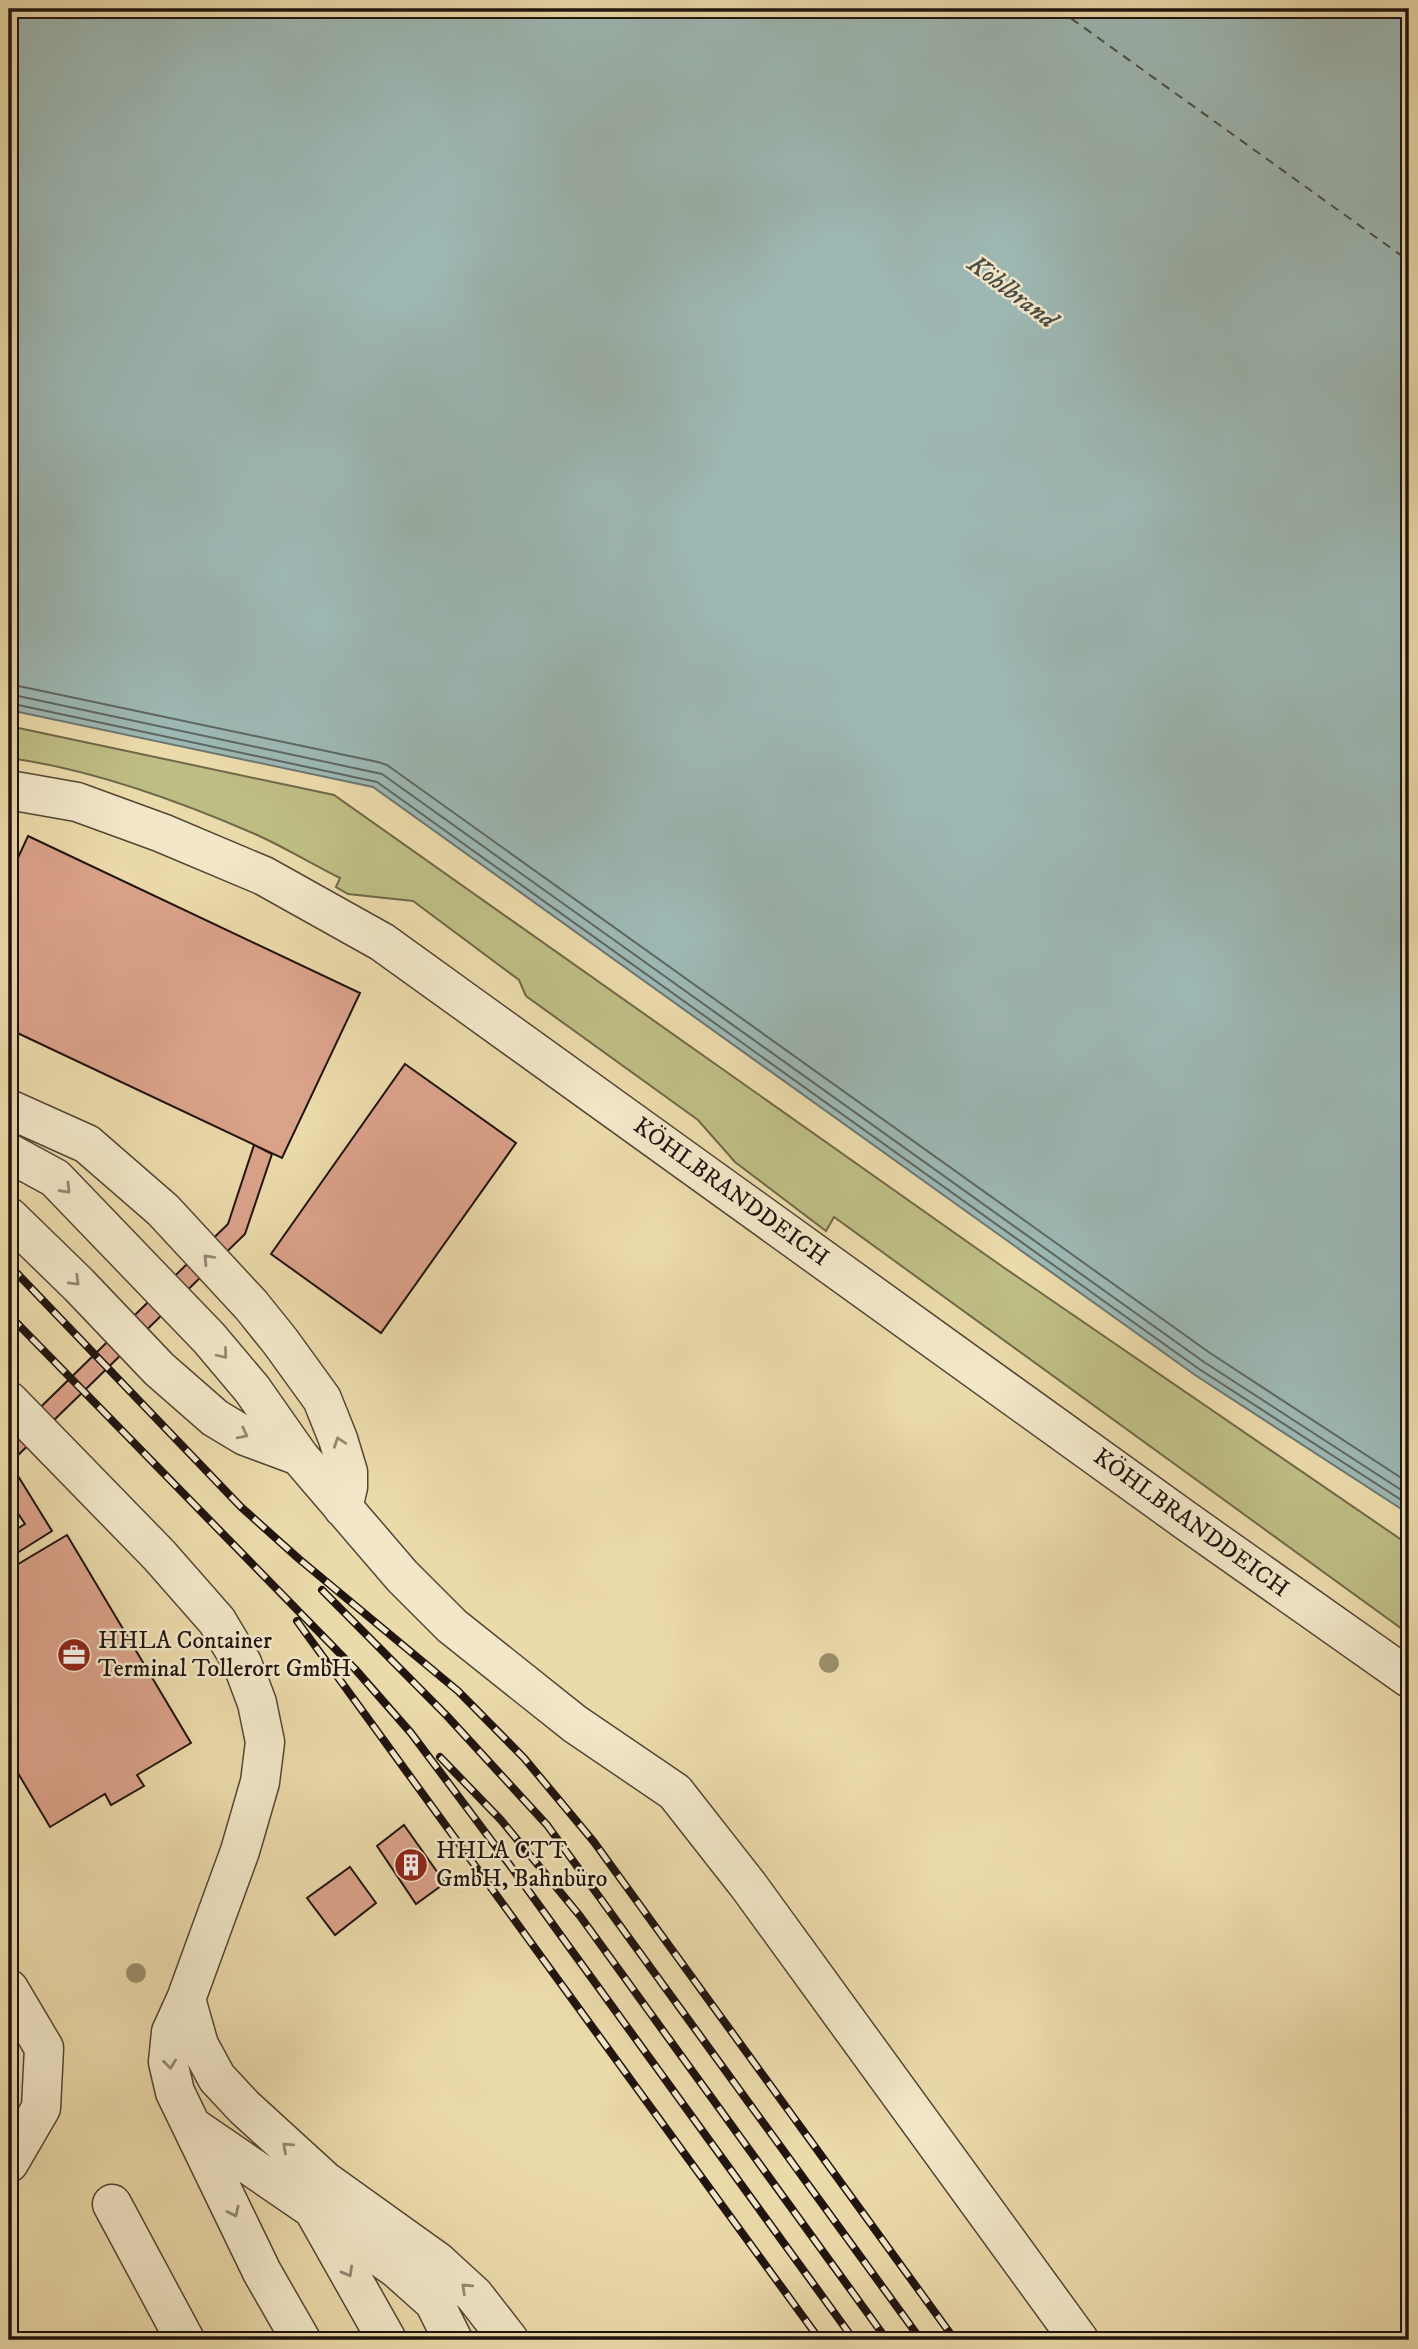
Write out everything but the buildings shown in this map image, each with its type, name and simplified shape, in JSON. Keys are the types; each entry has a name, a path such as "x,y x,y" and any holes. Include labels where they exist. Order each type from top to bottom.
{"street":[{"name":"KÖHLBRANDDEICH","path":"9,790 77,802 162,833 264,877 382,942 1409,1678"},
{"path":"9,1109 87,1144 140,1159 182,1193 269,1286 305,1332 315,1359 322,1399 348,1472 343,1508"},
{"path":"9,1153 55,1178 209,1338 252,1389 299,1456 402,1576 452,1626 575,1724 675,1792 691,1810 1079,2340"},
{"path":"9,1217 159,1369 215,1418 246,1436 299,1456"},
{"path":"9,1401 159,1555 217,1621 242,1664 257,1703 265,1742 260,1782 240,1851 186,1999 171,2032 168,2062 176,2092 262,2272 301,2340"},
{"path":"9,1989 44,2048 41,2108 9,2163"},
{"path":"186,1999 199,2045 218,2078 244,2107 326,2181 438,2262 474,2295 509,2340"},
{"path":"194,2128 397,2269 435,2302 453,2340"},
{"path":"112,2204 185,2340"},
{"path":"313,2209 387,2340"}],"shaded area":[{"path":"9,726 334,795 1003,1267 1409,1545 1409,1634 834,1217 826,1231 735,1162 698,1120 526,996 519,980 413,901 348,894 336,887 340,878 266,839 226,822 103,778 9,758"}],"water":[{"name":"Köhlbrand","path":"9,9 1409,9 1409,1514 1195,1375 373,787 9,710"}],"ferry route":[{"path":"1058,9 1409,261"}],"railway":[{"path":"9,1265 241,1507 299,1559 458,1691 524,1758 594,1842 955,2340"},
{"path":"9,1315 355,1669 411,1733 854,2340"},
{"path":"322,1590 447,1716 547,1825 921,2340"},
{"path":"297,1621 820,2340"},
{"path":"440,1757 501,1820 580,1916 887,2340"}],"place":[{"name":"HHLA Container Terminal Tollerort GmbH","path":"74,1655"},
{"name":"HHLA CTT GmbH, Bahnbüro","path":"411,1865"}]}
